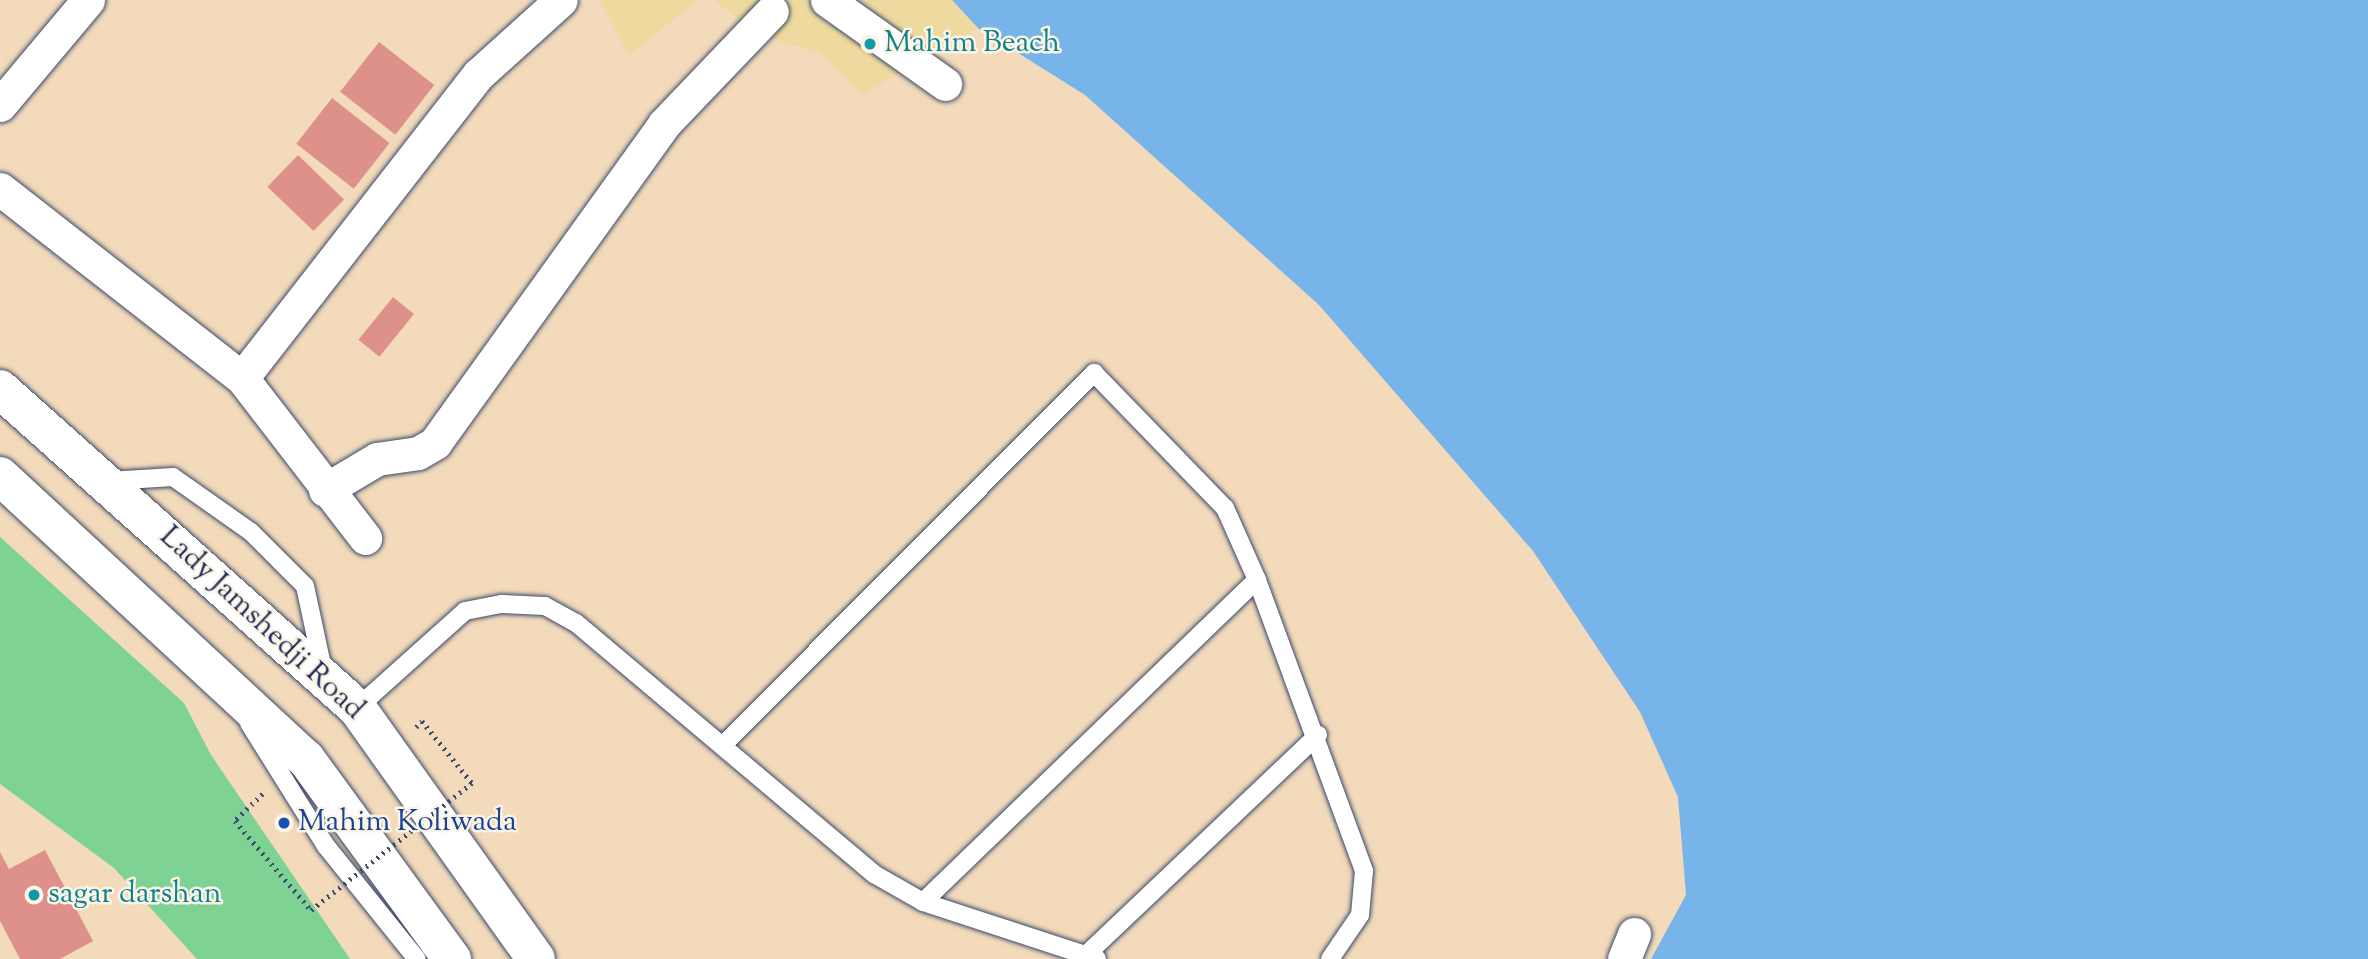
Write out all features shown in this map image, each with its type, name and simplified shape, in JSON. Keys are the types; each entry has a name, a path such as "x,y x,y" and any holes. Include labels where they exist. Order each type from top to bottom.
{"main road":[{"name":"Lady Jamshedji Road","path":"0,389 357,708 536,959"},
{"path":"0,476 306,759 452,959"}],"street":[{"path":"0,105 88,0"},
{"path":"242,379 479,74 561,0"},
{"path":"827,0 945,84"},
{"path":"325,490 377,459 418,453 435,443 664,124 769,4"},
{"path":"0,189 242,379 325,490 365,538"}],"lane":[{"path":"722,746 1094,373 1225,508 1257,580 1318,735 1364,871 1360,915 1330,959"},
{"path":"105,481 173,477 251,532 305,586 325,679"},
{"path":"923,902 1257,580"},
{"path":"357,708 465,611 485,605 545,606 576,623 874,874 923,902 1092,957 1318,735"},
{"path":"231,689 279,779 417,959"}],"path":[{"path":"279,779 235,821 311,910 472,783 422,722"}],"green space":[{"path":"0,537 184,703 211,755 350,959 197,959 114,868 0,784"}],"sand":[{"path":"600,0 698,0 629,55"},
{"name":"Mahim Beach","path":"714,0 952,0 978,28 863,94 820,53 760,35"}],"water":[{"path":"952,0 2368,0 2368,959 1651,959 1686,895 1678,797 1640,712 1533,551 1319,305 1085,95 978,28"}],"building":[{"path":"379,42 434,85 395,135 340,92"},
{"path":"332,98 390,143 354,189 296,144"},
{"path":"298,155 344,199 313,231 267,187"},
{"path":"393,297 414,314 379,357 358,340"},
{"name":"sagar darshan","path":"45,850 93,941 60,959 20,959 0,921 0,852 9,869"}],"place":[{"name":"Mahim Beach","path":"870,44"},
{"name":"Mahim Koliwada","path":"284,823"},
{"name":"sagar darshan","path":"34,895"}]}
